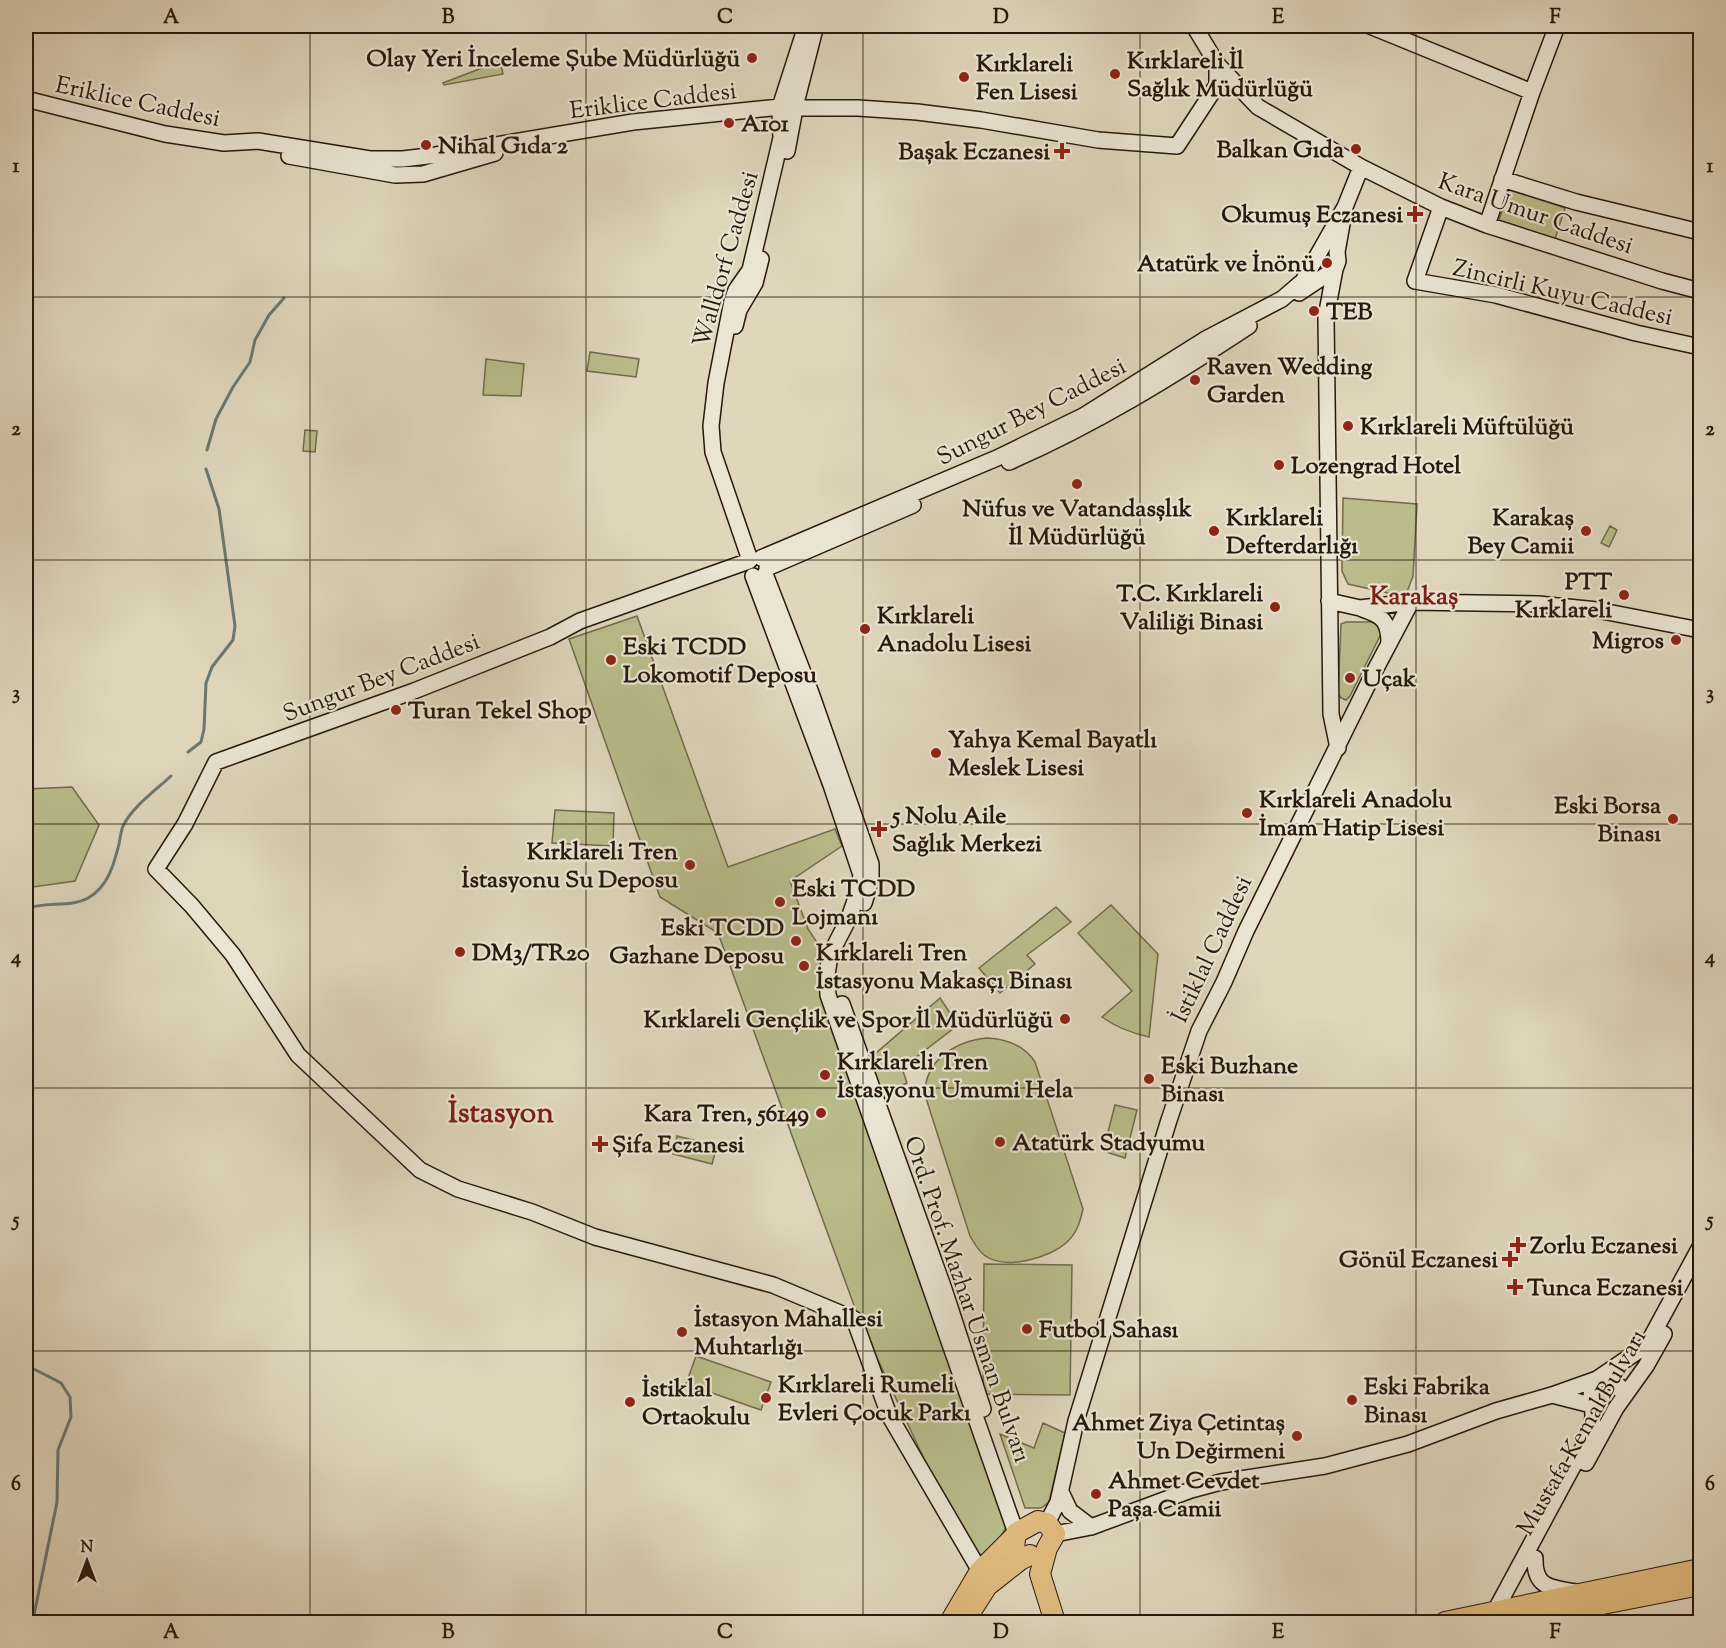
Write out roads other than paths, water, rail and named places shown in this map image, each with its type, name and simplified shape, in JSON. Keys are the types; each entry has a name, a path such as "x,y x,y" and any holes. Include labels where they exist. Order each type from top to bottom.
{"highway":[{"path":"964,1623 987,1586 1020,1564 1043,1533"},
{"path":"1043,1533 1014,1546 1020,1564 1032,1576 1046,1623"},
{"path":"950,1623 980,1571 1043,1533"},
{"path":"1043,1533 1040,1574 1055,1623"},
{"path":"1504,1618 1584,1593 1701,1569"},
{"path":"1445,1623 1504,1618 1701,1585"}],"street":[{"path":"789,105 806,26"},
{"path":"789,105 816,26"},
{"name":"Kara Umur Caddesi","path":"1194,26 1217,64 1258,107 1361,167 1441,207 1487,225 1662,281 1701,291"},
{"path":"1370,26 1393,31 1532,92"},
{"path":"1487,225 1557,26"},
{"name":"Eriklice Caddesi","path":"26,99 165,134 224,143 258,141 370,159 403,159 633,122 789,105 917,112 1108,141 1177,146 1217,85 1217,64"},
{"name":"Walldorf Caddesi","path":"789,105 773,214 756,283 739,310 727,362 718,417 720,447 756,566 831,785 866,878"},
{"name":"Eriklice Caddesi","path":"242,142 248,148 395,175 423,174 532,140"},
{"path":"1338,748 1331,714 1326,328 1345,207 1361,167"},
{"path":"1502,179 1576,202 1701,232"},
{"name":"Sungur Bey Caddesi","path":"756,566 997,458 1083,416 1204,340 1282,299 1303,281 1345,207"},
{"name":"Zincirli Kuyu Caddesi","path":"1441,207 1415,281 1496,295 1636,333 1701,347"},
{"path":"1323,244 1338,252"},
{"name":"Sungur Bey Caddesi","path":"980,1571 889,1414 856,1326 773,1286 595,1237 532,1212 458,1190 420,1170 298,1055 233,955 192,906 156,869 185,824 216,762 345,717 560,632 580,621 756,566 880,520 1099,419 1204,356 1335,269"},
{"path":"1314,283 1329,300"},
{"path":"1329,601 1373,613 1388,627 1389,644"},
{"path":"1360,608 1411,602 1538,604 1597,610 1701,630"},
{"name":"İstiklal Caddesi","path":"1043,1533 1058,1502 1076,1421 1194,1045 1246,931 1411,602"},
{"name":"Ord. Prof. Mazhar Usman Bulvarı","path":"866,878 830,956 826,975 828,995 852,1061 1043,1533"},
{"name":"Ord. Prof. Mazhar Usman Bulvarı","path":"866,878 868,893 837,960 837,992 944,1289 1014,1503 1043,1533"},
{"name":"Mustafa Kemal Bulvarı","path":"1504,1618 1585,1444 1593,1418 1591,1386 1597,1379 1647,1345 1701,1247"},
{"name":"Mustafa Kemal Bulvarı","path":"1504,1618 1534,1558 1620,1402 1646,1366 1701,1266"},
{"path":"1043,1533 1091,1527 1191,1490 1221,1482 1325,1466 1408,1444 1496,1411 1597,1379 1605,1379 1619,1386 1620,1402 1611,1411 1552,1395"},
{"path":"1061,1492 1070,1511 1091,1527"},
{"path":"1534,1558 1534,1569 1539,1581 1548,1587 1584,1593"}],"waterway":[{"path":"207,450 216,419 250,362 255,340 269,315 284,298"},
{"path":"188,752 201,742 204,729 206,683 212,667 233,640 235,626 219,509 206,469"},
{"path":"26,909 81,901 101,888 112,867 122,828 127,819 138,805 171,776"},
{"path":"26,1206 31,1238 26,1271"},
{"path":"26,1362 32,1368 61,1383 70,1397 71,1417 58,1450 57,1502 31,1622"}],"place":[{"name":"Olay Yeri İnceleme Şube Müdürlüğü","path":"752,58"},
{"name":"Kırklareli İl Sağlık Müdürlüğü","path":"1115,74"},
{"name":"Kırklareli Fen Lisesi","path":"964,77"},
{"name":"A101","path":"729,123"},
{"name":"Nihal Gıda 2","path":"426,145"},
{"name":"Balkan Gıda","path":"1356,149"},
{"name":"Başak Eczanesi","path":"1062,151"},
{"name":"Okumuş Eczanesi","path":"1415,214"},
{"name":"Atatürk ve İnönü","path":"1327,263"},
{"name":"TEB","path":"1314,311"},
{"name":"Raven Wedding Garden","path":"1195,380"},
{"name":"Kırklareli Müftülüğü","path":"1348,426"},
{"name":"Lozengrad Hotel","path":"1279,465"},
{"name":"Nüfus ve Vatandasşlık İl Müdürlüğü","path":"1077,484"},
{"name":"Kırklareli Defterdarlığı","path":"1214,531"},
{"name":"Karakaş Bey Camii","path":"1586,531"},
{"name":"PTT Kırklareli","path":"1624,595"},
{"name":"T.C. Kırklareli Valiliği Binasi","path":"1275,607"},
{"name":"Kırklareli Anadolu Lisesi","path":"865,629"},
{"name":"Migros","path":"1676,640"},
{"name":"Eski TCDD Lokomotif Deposu","path":"611,660"},
{"name":"Uçak","path":"1350,678"},
{"name":"Turan Tekel Shop","path":"396,710"},
{"name":"Yahya Kemal Bayatlı Meslek Lisesi","path":"936,753"},
{"name":"Kırklareli Anadolu İmam Hatip Lisesi","path":"1247,813"},
{"name":"Eski Borsa Binası","path":"1673,819"},
{"name":"5 Nolu Aile Sağlık Merkezi","path":"879,829"},
{"name":"Kırklareli Tren İstasyonu Su Deposu","path":"690,865"},
{"name":"Eski TCDD Lojmanı","path":"780,902"},
{"name":"Eski TCDD Gazhane Deposu","path":"796,941"},
{"name":"DM3/TR20","path":"460,952"},
{"name":"Kırklareli Tren İstasyonu Makasçı Binası","path":"804,966"},
{"name":"Kırklareli Gençlik ve Spor İl Müdürlüğü","path":"1065,1019"},
{"name":"Kırklareli Tren İstasyonu Umumi Hela","path":"825,1075"},
{"name":"Eski Buzhane Binası","path":"1149,1079"},
{"name":"Kara Tren, 56149","path":"821,1113"},
{"name":"Atatürk Stadyumu","path":"1000,1142"},
{"name":"Şifa Eczanesi","path":"600,1144"},
{"name":"Zorlu Eczanesi","path":"1518,1245"},
{"name":"Gönül Eczanesi","path":"1510,1259"},
{"name":"Tunca Eczanesi","path":"1515,1287"},
{"name":"Futbol Sahası","path":"1027,1329"},
{"name":"İstasyon Mahallesi Muhtarlığı","path":"682,1332"},
{"name":"Kırklareli Rumeli Evleri Çocuk Parkı","path":"766,1398"},
{"name":"Eski Fabrika Binası","path":"1352,1400"},
{"name":"İstiklal Ortaokulu","path":"630,1402"},
{"name":"Ahmet Ziya Çetintaş Un Değirmeni","path":"1297,1436"},
{"name":"Ahmet Cevdet Paşa Camii","path":"1096,1494"}],"district":[{"name":"Karakaş","path":"1414,595"},
{"name":"İstasyon","path":"501,1112"}]}
